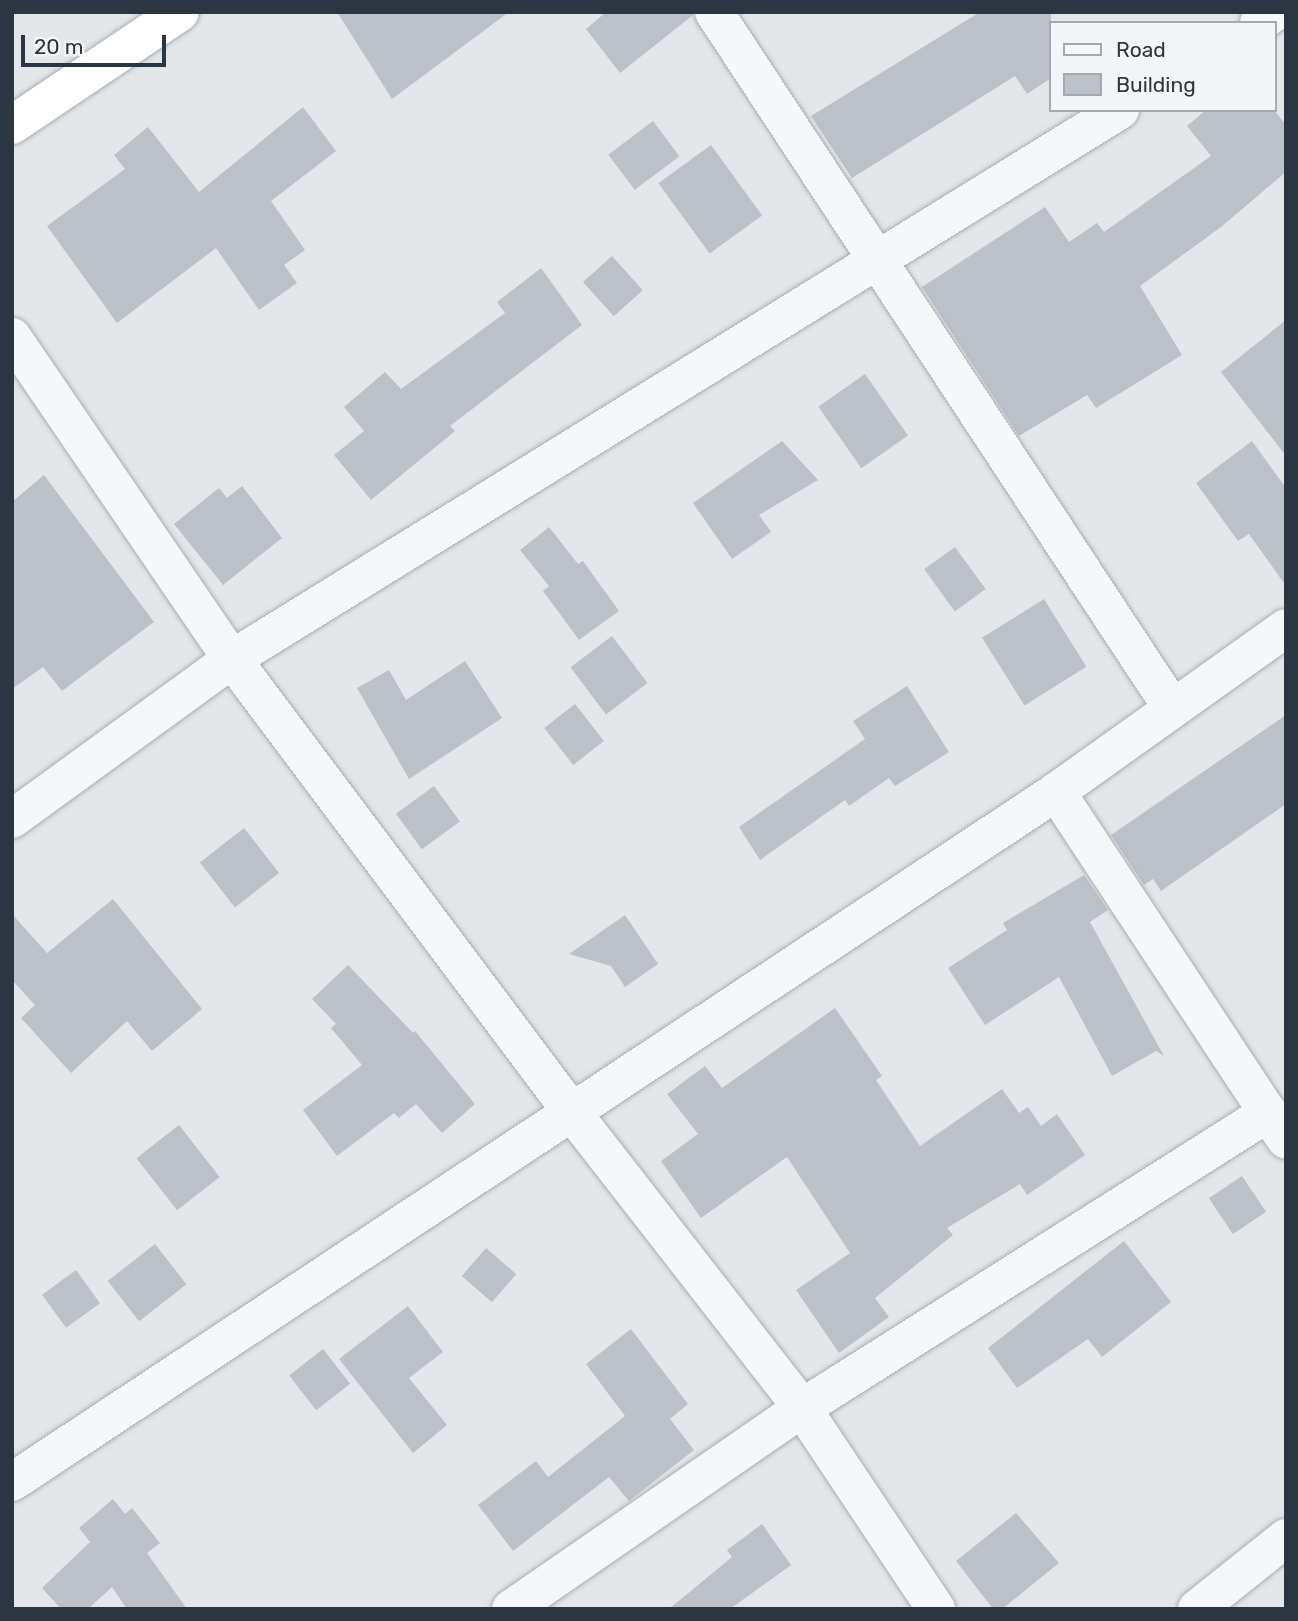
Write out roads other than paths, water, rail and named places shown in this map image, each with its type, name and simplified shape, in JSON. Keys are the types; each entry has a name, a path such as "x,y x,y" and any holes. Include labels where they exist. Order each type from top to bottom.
{"highway":[{"path":"12,125 180,12"}],"street":[{"path":"714,12 1171,706"},
{"path":"12,819 232,659 879,262 1117,112"},
{"path":"12,337 232,659 571,1111 802,1408 936,1609"},
{"path":"12,1482 1056,792 1171,706 1286,628"},
{"path":"510,1609 802,1408 1277,1126 1056,792"},
{"path":"1197,1609 1286,1538"}]}
